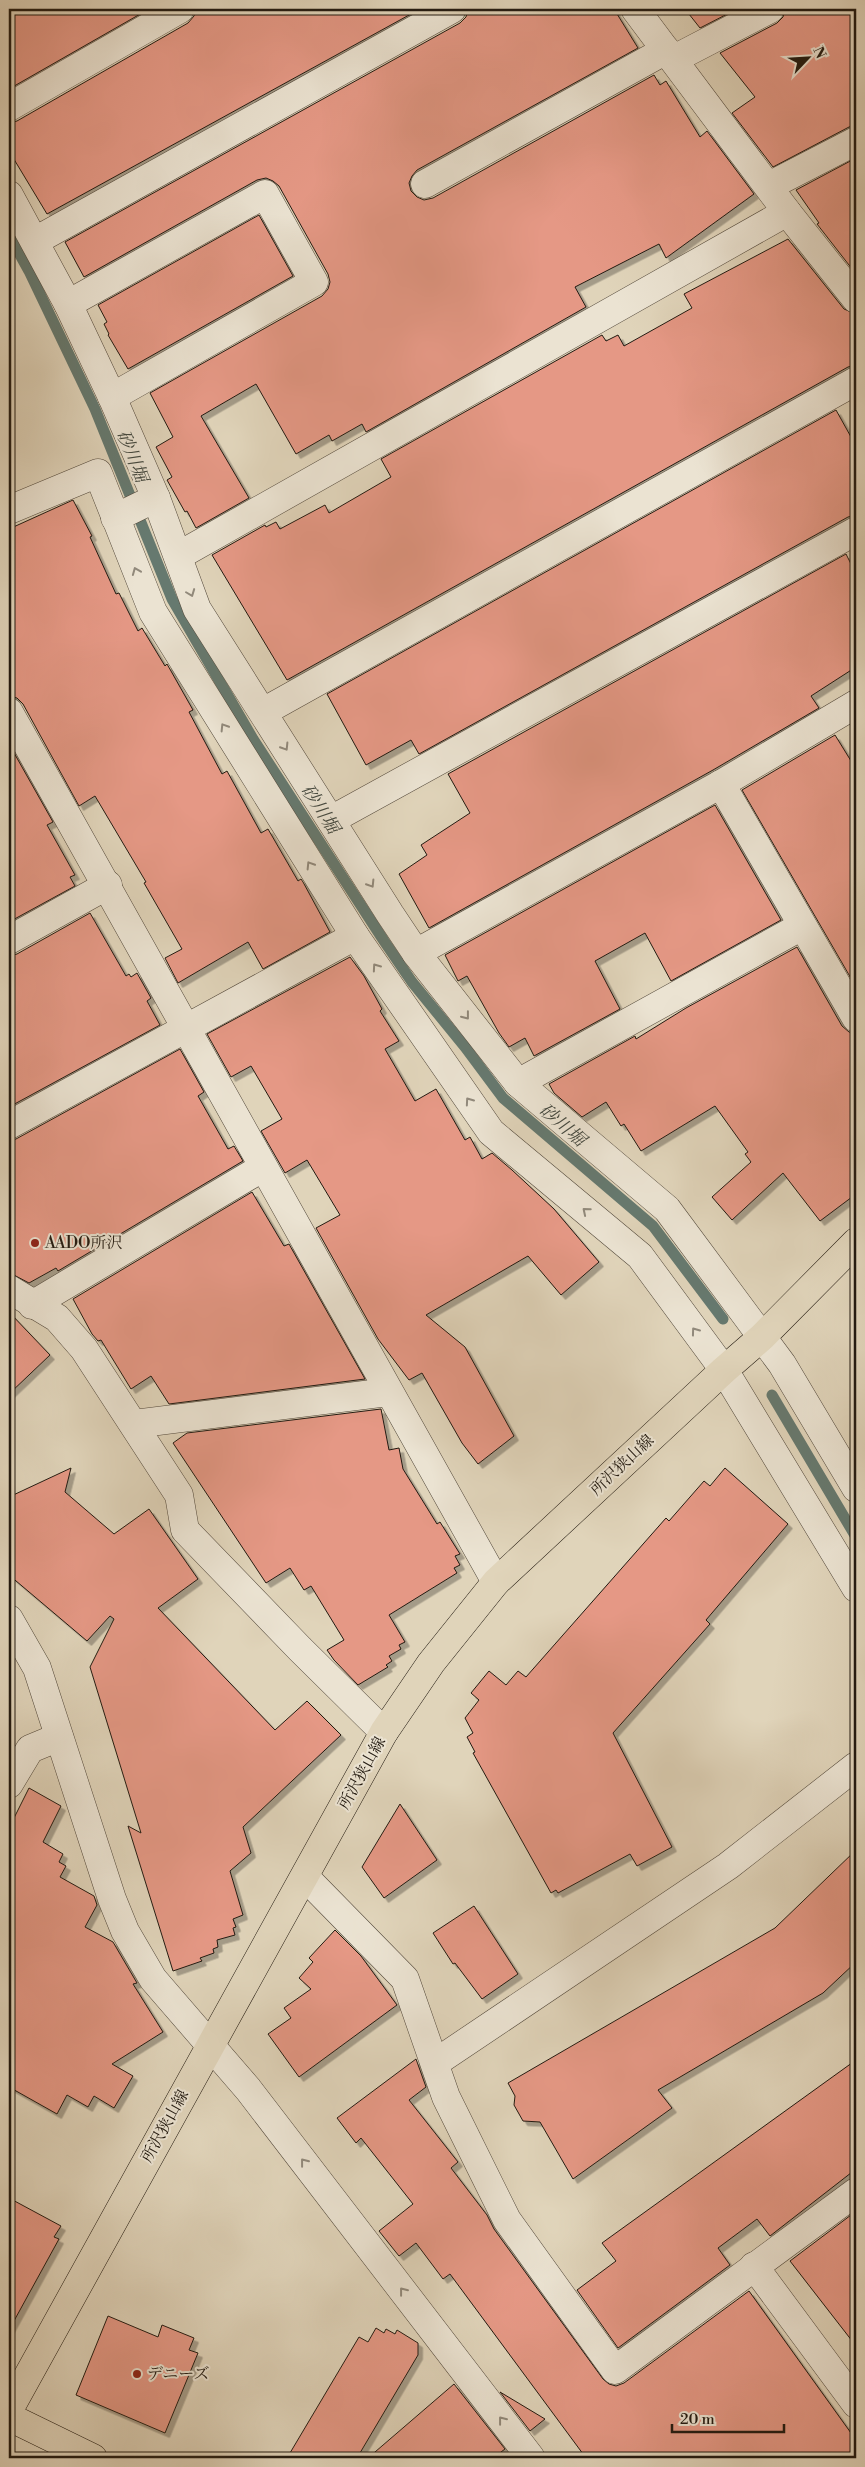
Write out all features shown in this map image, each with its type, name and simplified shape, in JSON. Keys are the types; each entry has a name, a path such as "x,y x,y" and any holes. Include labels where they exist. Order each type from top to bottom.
{"main road":[{"name":"所沢狭山線","path":"9,2410 384,1732 431,1663 496,1582 762,1337 856,1242"},
{"path":"9,2418 93,2458"}],"street":[{"path":"9,107 180,9"},
{"path":"35,242 452,9"},
{"path":"635,9 787,212 856,299"},
{"path":"425,184 670,55 770,9"},
{"path":"769,186 856,141"},
{"path":"68,304 265,194 314,282 112,397"},
{"path":"9,195 68,304 112,397 156,498 197,609 416,953 518,1083 666,1209 782,1364 856,1488"},
{"path":"178,556 787,212"},
{"path":"263,712 856,381"},
{"path":"9,510 98,473 153,612 355,936 491,1132 640,1256 724,1370 856,1588"},
{"path":"115,518 156,498"},
{"path":"331,820 856,531"},
{"path":"9,712 108,886 262,1168 496,1582"},
{"path":"416,953 853,713"},
{"path":"721,784 856,1018"},
{"path":"9,940 108,886"},
{"path":"518,1083 802,926"},
{"path":"9,1125 355,936"},
{"path":"32,1305 262,1168"},
{"path":"9,1289 32,1305 57,1318 84,1349 179,1495 185,1530 300,1650 384,1732"},
{"path":"134,1424 388,1392"},
{"path":"9,1619 38,1668 112,1899 125,1932 153,1979 248,2089 531,2458"},
{"path":"9,1784 30,1749 59,1737"},
{"path":"435,2063 728,1866 856,1766"},
{"path":"305,1877 405,1979 446,2097 507,2220 615,2370 856,2192"},
{"path":"754,2266 856,2404"}],"building":[{"path":"20,9 149,9 9,89 9,15"},
{"path":"196,9 420,9 47,214 9,151 9,123 17,121 188,23 194,16"},
{"path":"468,9 614,9 638,48 417,170 409,183 411,191 417,197 424,200 433,198 654,75 660,85 666,81 700,137 707,131 754,194 666,258 659,244 575,287 586,307 366,432 362,424 332,441 329,435 296,454 256,384 201,416 249,498 196,528 167,480 172,477 156,447 173,437 150,393 322,296 328,289 330,282 328,274 279,186 266,178 257,180 84,277 65,242 460,23 466,17"},
{"path":"685,9 737,9 700,28"},
{"path":"785,9 856,9 856,125 773,167 732,113 755,97 720,53 777,23 783,17"},
{"path":"856,158 856,274 817,224 819,223 796,190"},
{"path":"259,215 293,276 128,369 108,335 104,324 107,322 98,305"},
{"path":"788,239 844,309 856,314 856,365 848,367 287,680 212,555 265,525 266,527 276,522 280,529 325,505 329,513 391,477 381,459 602,335 606,341 618,335 624,346 692,308 684,294"},
{"path":"836,410 856,446 856,515 848,517 419,754 411,740 366,765 327,694"},
{"path":"73,500 92,536 90,537 116,594 119,593 138,631 142,628 165,666 167,664 193,710 189,712 222,774 227,771 261,833 268,829 298,881 301,879 303,882 330,932 263,969 248,942 178,983 165,958 182,949 144,883 146,882 95,796 79,806 23,704 17,698 9,696 9,529"},
{"path":"846,554 856,574 856,667 811,696 819,708 713,770 429,928 399,874 427,855 421,845 470,813 448,774"},
{"path":"835,735 856,769 856,987 742,790"},
{"path":"9,744 53,822 47,825 75,875 70,877 75,886 9,922"},
{"path":"715,805 781,920 671,981 645,933 595,961 620,1009 534,1056 525,1038 509,1047 467,976 458,981 445,955"},
{"path":"90,913 126,976 129,974 131,977 137,973 151,998 147,1001 160,1025 9,1107 9,956 17,954"},
{"path":"797,947 842,1026 849,1032 856,1034 856,1194 820,1221 783,1173 732,1220 712,1197 751,1162 745,1154 748,1152 715,1106 641,1151 624,1124 621,1126 606,1102 582,1117 554,1093 549,1084 635,1036 636,1039 686,1008"},
{"path":"350,957 364,976 382,1009 380,1011 399,1041 385,1049 415,1101 436,1089 465,1140 470,1137 482,1159 492,1153 512,1170 554,1209 599,1262 561,1295 528,1256 426,1315 465,1347 514,1436 478,1464 462,1443 422,1373 409,1380 378,1339 316,1228 340,1215 307,1160 285,1173 261,1131 282,1119 251,1066 231,1077 207,1034"},
{"path":"180,1049 204,1092 198,1096 228,1149 234,1146 243,1161 58,1271 56,1268 29,1283 12,1274 9,1268 9,1141 16,1139"},
{"path":"252,1192 284,1246 289,1244 365,1379 169,1404 151,1376 131,1389 101,1340 98,1341 92,1334 73,1299"},
{"path":"9,1312 50,1355 9,1394"},
{"path":"381,1409 389,1450 399,1448 403,1469 437,1524 440,1522 460,1554 455,1556 460,1565 454,1568 457,1573 389,1615 405,1642 399,1645 401,1649 389,1656 392,1661 386,1665 388,1667 358,1685 327,1650 344,1640 311,1586 304,1590 290,1568 266,1583 173,1443 187,1433"},
{"path":"71,1468 65,1492 114,1534 149,1509 198,1579 158,1608 275,1730 307,1701 341,1735 243,1827 251,1853 230,1871 243,1915 233,1919 236,1927 233,1928 235,1935 217,1940 218,1947 213,1949 214,1953 200,1958 202,1961 173,1971 128,1826 141,1833 90,1667 114,1619 110,1616 87,1641 9,1575 9,1497"},
{"path":"725,1468 788,1524 706,1620 710,1624 613,1733 672,1847 637,1866 630,1854 558,1893 556,1890 551,1893 473,1753 475,1752 467,1737 473,1733 465,1718 479,1700 471,1693 489,1671 506,1685 518,1671 526,1677 666,1518 669,1521 704,1481 710,1486"},
{"path":"29,1788 61,1806 43,1842 63,1854 59,1862 66,1866 60,1877 94,1896 97,1905 85,1927 113,1942 137,1983 133,1984 163,2032 112,2064 133,2076 114,2108 94,2096 88,2107 67,2095 57,2114 9,2087 9,1828"},
{"path":"400,1804 437,1860 384,1898 362,1867"},
{"path":"856,1850 856,1962 823,1993 658,2090 672,2108 573,2179 540,2122 523,2121 514,2105 515,2096 508,2083 775,1928"},
{"path":"474,1906 518,1974 482,1999 455,1963 453,1964 433,1933"},
{"path":"335,1930 361,1956 397,2005 299,2077 268,2034 291,2018 284,2008 311,1989 299,1978 313,1962 309,1958"},
{"path":"416,2059 426,2087 409,2100 458,2162 451,2168 487,2215 494,2229 603,2379 609,2384 616,2386 624,2383 749,2291 856,2440 856,2458 586,2458 450,2274 443,2279 416,2243 399,2256 379,2231 413,2204 361,2138 356,2143 337,2118"},
{"path":"856,2060 856,2169 770,2236 757,2219 718,2248 730,2265 618,2348 577,2290 616,2261 602,2243"},
{"path":"9,2198 61,2226 54,2237 59,2239 9,2330"},
{"path":"851,2215 856,2216 856,2346 790,2261"},
{"name":"デニーズ","path":"108,2316 158,2337 162,2325 194,2338 189,2350 198,2353 165,2433 76,2395"},
{"path":"376,2328 384,2333 386,2329 395,2334 397,2330 418,2343 418,2355 357,2458 287,2458 359,2337 368,2342"},
{"path":"454,2384 505,2449 493,2458 368,2458"},
{"path":"500,2392 545,2419 530,2431"}],"waterway":[{"name":"砂川堀","path":"9,235 29,271 95,409 172,599 253,739 384,941 412,982 465,1047 503,1098 653,1226 723,1319"},
{"name":"砂川堀","path":"772,1395 856,1537"}],"place":[{"name":"AADO所沢","path":"35,1243"},
{"name":"デニーズ","path":"137,2374"}]}
